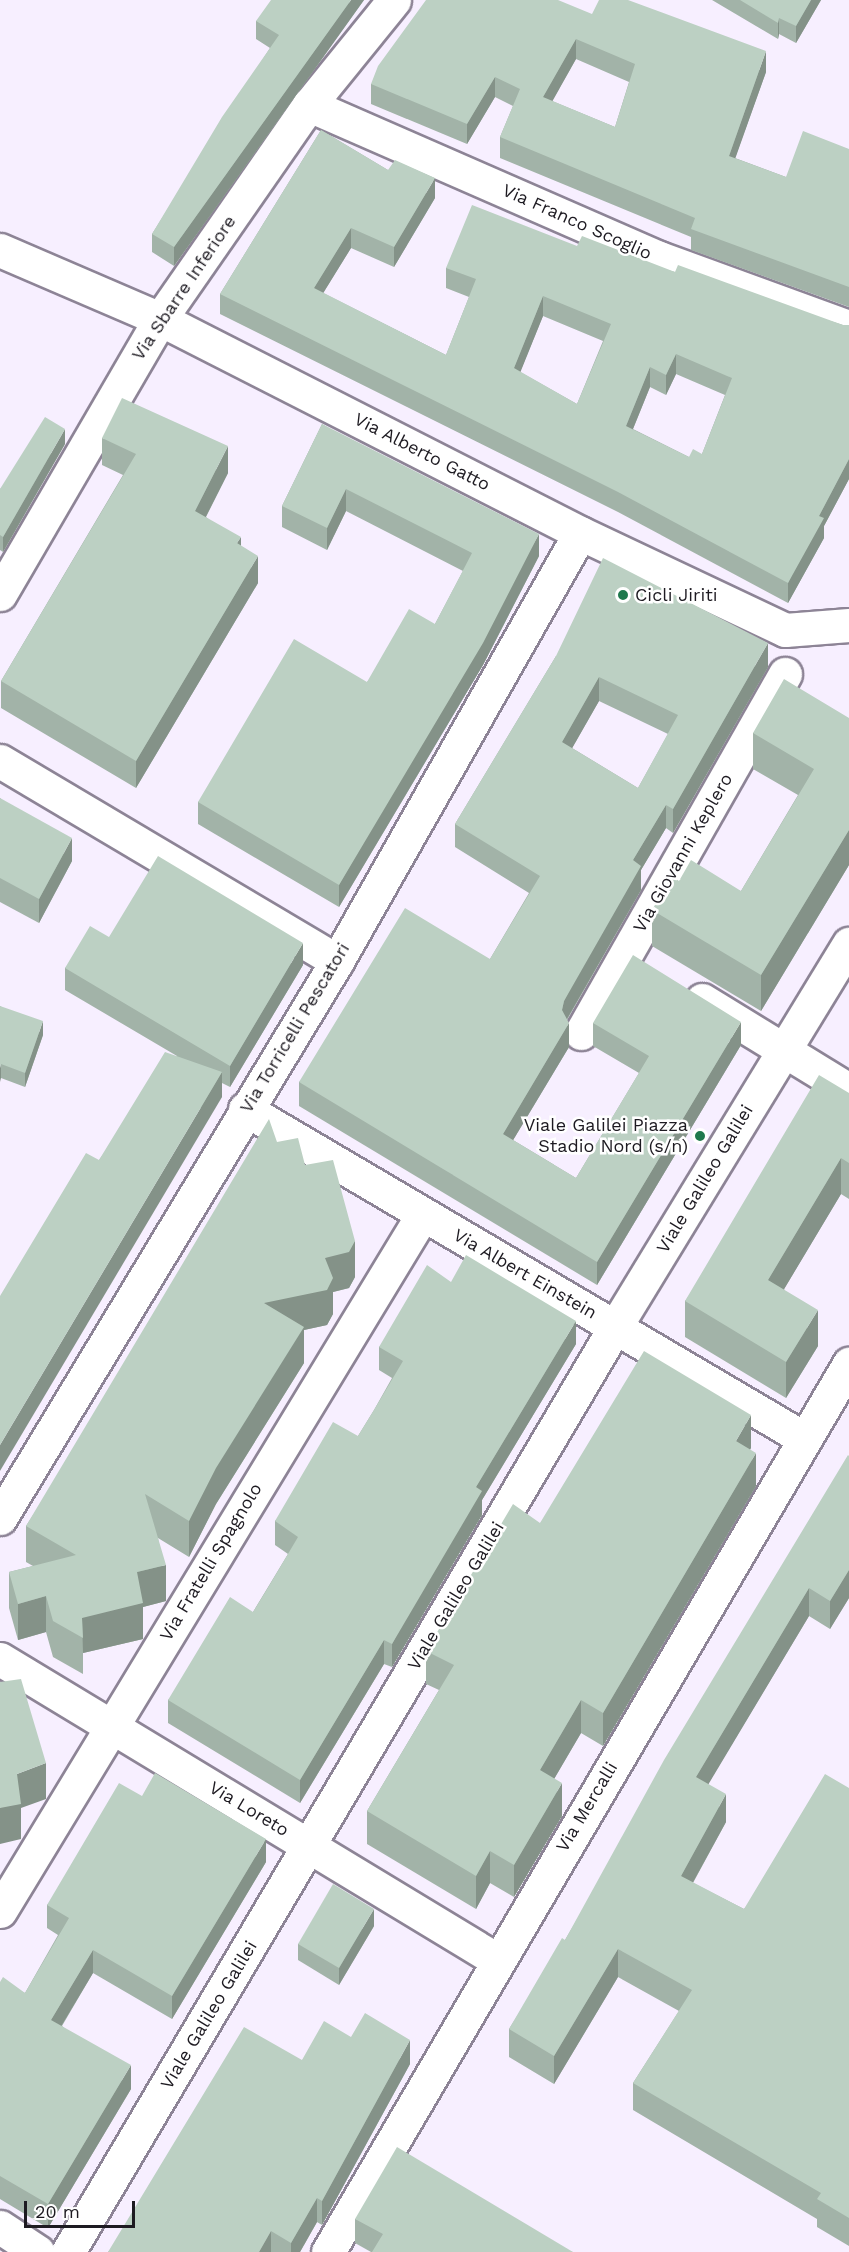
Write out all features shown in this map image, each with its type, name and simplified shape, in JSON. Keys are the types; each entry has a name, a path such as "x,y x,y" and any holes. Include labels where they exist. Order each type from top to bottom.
{"street":[{"name":"Via Sbarre Inferiore","path":"0,594 160,319 309,105 394,0"},
{"name":"Via Franco Scoglio","path":"309,105 659,258 849,327"},
{"name":"Via Alberto Gatto","path":"0,250 160,319 580,533 785,630 849,624"},
{"name":"Via Torricelli Pescatori","path":"0,1518 245,1109 337,961 580,533"},
{"name":"Via Giovanni Keplero","path":"581,1033 785,674"},
{"path":"0,761 337,961"},
{"name":"Viale Galileo Galilei","path":"68,2252 615,1327 849,944"},
{"path":"626,952 849,1090"},
{"name":"Via Albert Einstein","path":"245,1109 806,1439"},
{"name":"Via Fratelli Spagnolo","path":"0,1911 423,1214"},
{"name":"Via Mercalli","path":"328,2252 497,1959 849,1365"},
{"name":"Via Loreto","path":"0,1659 497,1959"},
{"path":"0,2228 38,2252"}],"building":[{"path":"271,0 351,0 174,247 152,234 222,117 279,35 256,21"},
{"path":"426,0 558,0 592,14 599,0 628,0 766,51 729,156 786,177 803,131 849,149 849,287 691,229 695,218 500,137 520,89 495,77 467,124 371,84 378,66","holes":["576,39 635,64 615,127 543,97"]},
{"path":"740,0 811,0 796,26 779,18 778,23"},
{"path":"321,130 388,170 395,160 435,178 394,247 351,228 314,288 446,355 476,279 446,268 472,205 577,246 582,236 675,272 678,265 843,325 849,325 849,459 819,516 824,518 788,583 618,492 220,294","holes":["543,296 611,324 577,404 514,368","676,354 732,378 702,454 693,449 689,457 626,426 650,367 666,375"]},
{"path":"122,398 228,446 195,511 241,537 237,543 258,556 136,761 1,681 136,454 102,438"},
{"path":"45,417 65,429 3,537 0,535 0,489"},
{"path":"322,424 539,534 483,643 339,885 198,802 294,639 367,682 409,609 435,624 472,553 346,489 327,528 282,506"},
{"path":"603,558 768,643 673,809 666,805 633,860 641,866 564,1001 562,1010 569,1023 503,1134 576,1178 649,1056 593,1023 633,955 741,1022 597,1262 299,1082 405,908 490,959 540,876 455,824 556,656","holes":["599,677 678,715 638,788 562,742"]},
{"path":"784,679 849,718 849,830 761,975 652,910 672,876 679,881 691,860 741,891 814,769 753,733"},
{"path":"0,798 72,838 39,899 0,878"},
{"path":"158,856 303,943 230,1066 65,968 90,926 109,937"},
{"path":"0,1006 43,1021 25,1073 1,1064 0,1068"},
{"path":"165,1052 222,1072 0,1445 0,1296 86,1153 99,1160"},
{"path":"819,1075 849,1093 849,1163 841,1158 768,1280 818,1310 786,1362 685,1301"},
{"path":"269,1119 277,1142 298,1138 305,1165 333,1160 355,1241 349,1252 325,1258 333,1278 327,1290 264,1303 304,1327 216,1468 189,1521 145,1494 166,1565 137,1572 143,1603 82,1618 83,1638 53,1621 46,1596 18,1604 9,1572 76,1555 26,1526"},
{"path":"466,1255 576,1321 476,1487 482,1491 392,1644 384,1640 300,1780 168,1700 230,1597 253,1612 269,1586 298,1537 275,1521 333,1422 358,1436 374,1410 403,1361 379,1347 427,1265 451,1282"},
{"path":"644,1351 751,1415 736,1441 756,1453 603,1713 581,1700 540,1770 562,1783 514,1865 490,1851 476,1876 367,1811 454,1665 426,1651 513,1504 540,1523"},
{"path":"848,1455 849,1570 830,1601 809,1588 696,1777 726,1794 681,1876 744,1909 825,1774 849,1788 849,2218 817,2199 821,2193 633,2083 692,1990 618,1949 554,2056 509,2029 562,1938 565,1940 664,1760"},
{"path":"21,1679 46,1763 17,1774 21,1804 0,1808 0,1682"},
{"path":"155,1773 266,1839 172,1996 93,1950 51,2020 131,2065 48,2204 0,2176 0,1982 3,1977 25,1993 69,1918 47,1905 119,1783 142,1796"},
{"path":"333,1884 374,1909 339,1968 298,1944"},
{"path":"365,2013 410,2040 322,2201 317,2198 291,2243 271,2231 259,2252 108,2252 244,2027 302,2060 324,2021 351,2037"},
{"path":"397,2147 573,2252 372,2252 383,2234 355,2219"}],"place":[{"name":"Cicli Jiriti","path":"623,595"},
{"name":"Viale Galilei Piazza Stadio Nord (s/n)","path":"700,1136"}]}
